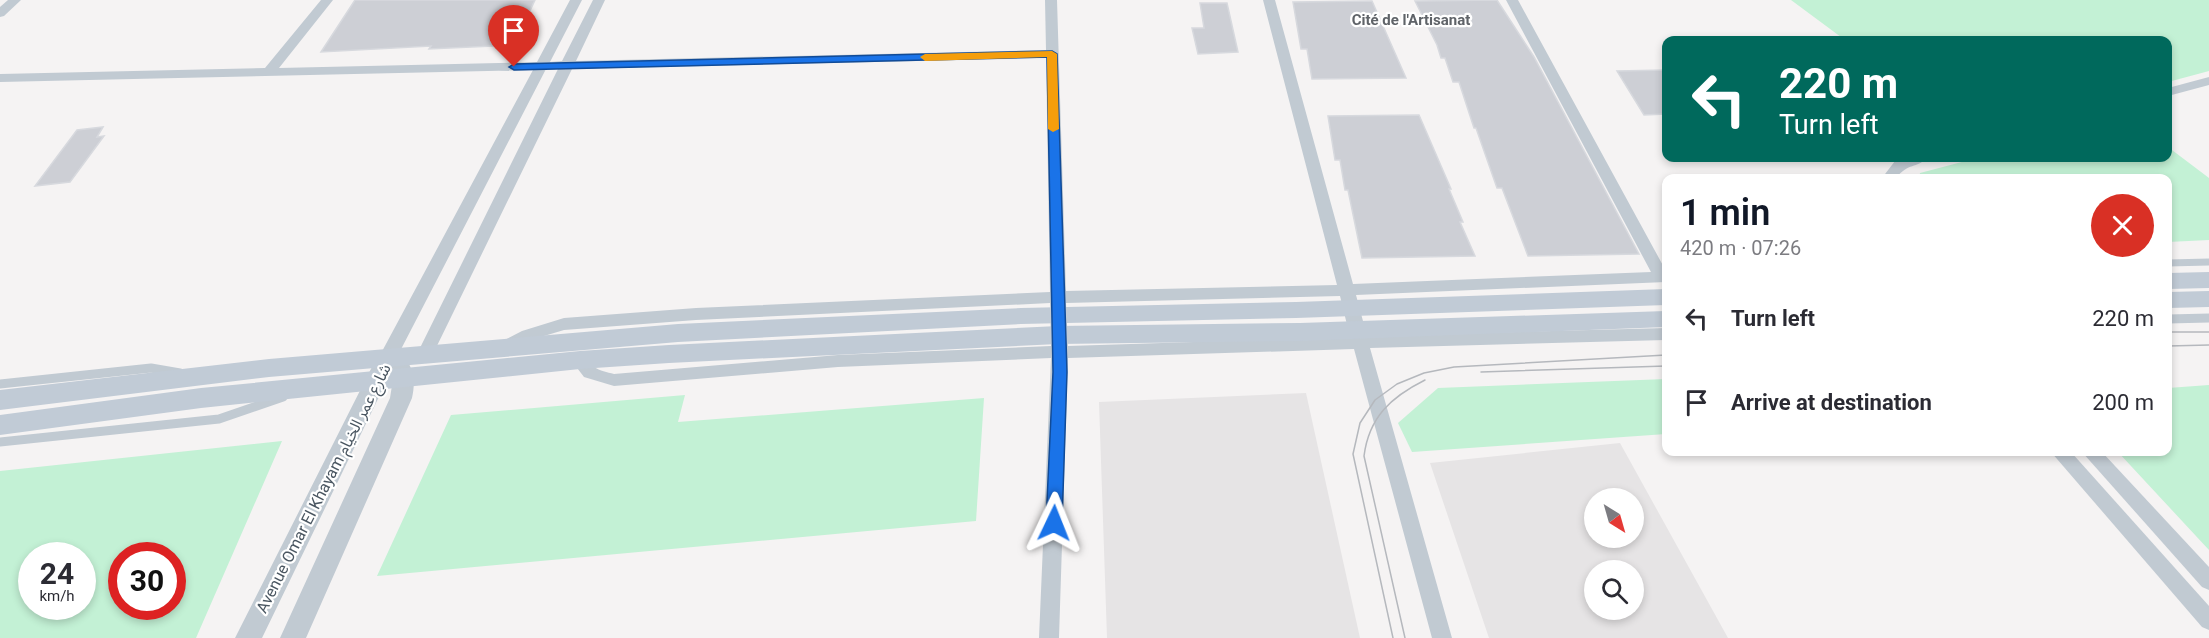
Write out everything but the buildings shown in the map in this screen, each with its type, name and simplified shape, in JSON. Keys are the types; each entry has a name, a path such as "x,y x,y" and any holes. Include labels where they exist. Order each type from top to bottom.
{"main road":[{"path":"2172,281 2209,280"},
{"path":"0,400 388,357 678,333 1058,325 1300,332 1354,317 1662,284"},
{"path":"2172,300 2209,299"},
{"path":"1354,317 1662,319"},
{"path":"0,425 201,398 580,360 1058,325"}],"street":[{"path":"0,13 15,0"},
{"path":"268,72 327,0"},
{"path":"388,357 576,0"},
{"path":"425,354 599,0"},
{"path":"1049,638 1058,325 1051,0"},
{"path":"1269,0 1442,638"},
{"path":"1512,0 1662,278"},
{"path":"0,78 1052,54"},
{"path":"2172,91 2209,81"},
{"path":"1893,174 1900,164 1907,162"},
{"path":"1058,325 1354,317 1662,334"},
{"name":"Avenue Omar El Khayam شارع عمر الخيام","path":"248,638 388,357 398,365 406,379 394,417 293,638"},
{"path":"2064,456 2209,621"},
{"path":"2095,456 2209,581"}],"lane":[{"path":"2172,263 2209,262"},
{"path":"2172,319 2209,318"},
{"path":"0,384 151,368 168,369 192,377"},
{"path":"0,442 219,418 261,405 301,388"}],"shaded area":[{"path":"1306,393 1360,638 1107,638 1099,402"},
{"path":"1620,443 1728,638 1489,638 1430,463"}],"green space":[{"path":"1791,0 2209,0 2209,71 2172,81 2172,36 1840,36"},
{"path":"2172,150 2209,178 2209,240 2172,242 2172,174 1920,173 1962,162 2172,162"},
{"path":"1662,379 1662,434 1412,452 1398,423 1438,388"},
{"path":"2209,385 2209,550 2122,456 2172,456 2172,388"},
{"path":"685,395 678,422 984,398 976,521 377,576 451,415"},
{"path":"282,441 196,638 0,638 0,471"}],"tram line":[{"path":"2172,332 2209,332"},
{"path":"2172,346 2209,345"},
{"path":"1393,638 1353,454 1360,423 1375,400 1397,384 1424,373 1454,367 1662,355"},
{"path":"1481,372 1662,366"},
{"path":"1405,638 1364,456 1371,430 1384,410 1392,401 1425,380"}],"slow traffic":[{"path":"925,57 1052,54 1053,129"}],"district":[{"name":"Cité de l'Artisanat","path":"1411,20"}],"route":[{"path":"514,67 1052,54 1060,372 1054,523"}]}
